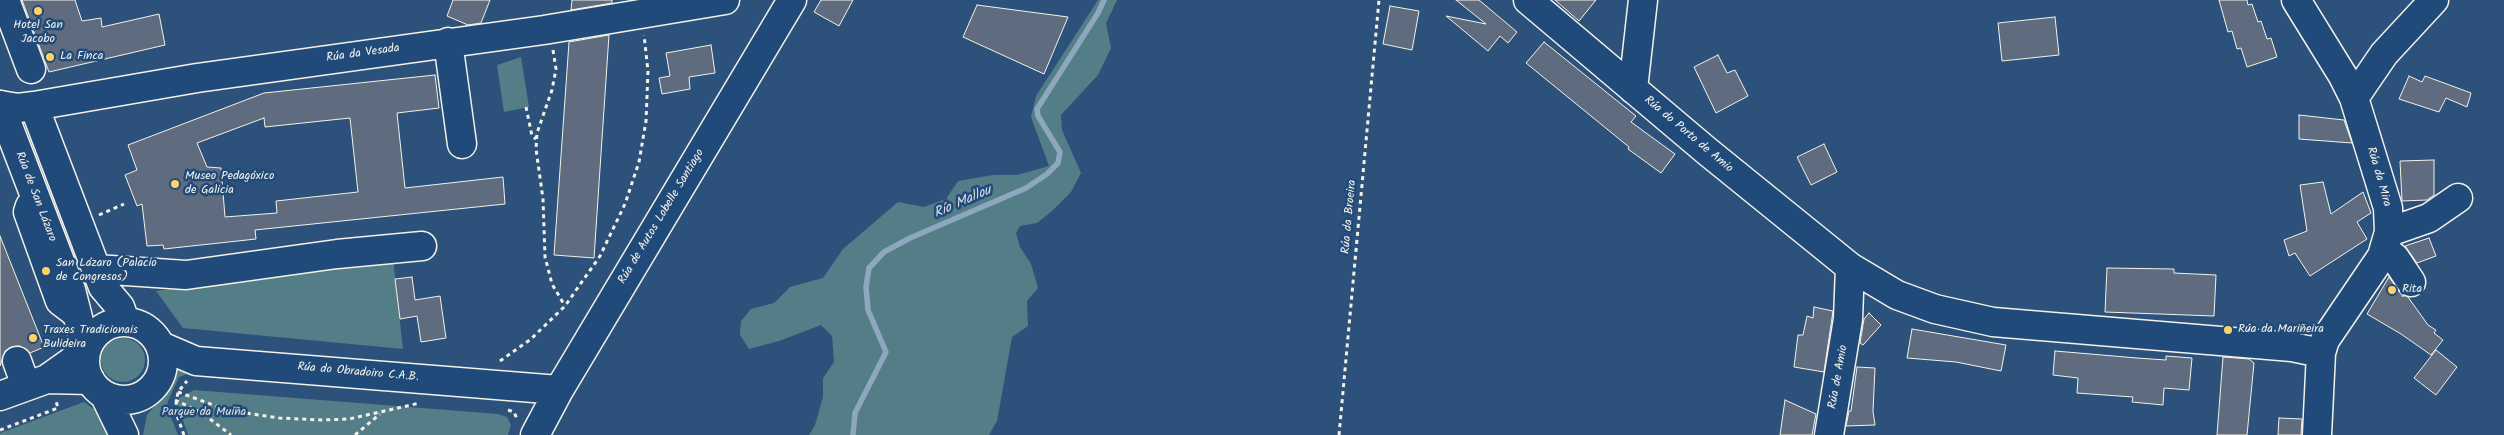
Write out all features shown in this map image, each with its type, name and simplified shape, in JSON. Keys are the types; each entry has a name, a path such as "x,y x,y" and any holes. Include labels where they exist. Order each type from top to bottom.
{"street":[{"path":"5,0 31,69"},
{"name":"Rúa da Vesada","path":"0,105 18,108 34,106 198,78 544,30 725,0"},
{"name":"Rúa de Autos Lobelle Santiago","path":"526,430 559,390 792,0"},
{"name":"Rúa do Porto de Amio","path":"1528,0 1850,267"},
{"path":"1634,89 1643,0"},
{"name":"Rúa da Mira","path":"2296,0 2354,98 2388,208 2386,241"},
{"path":"2354,98 2384,54 2434,0"},
{"path":"456,41 462,144"},
{"name":"Rúa de San Lázaro","path":"0,105 73,302 86,350"},
{"path":"34,106 103,288 120,307 120,322"},
{"path":"2323,434 2321,353 2325,340 2382,256 2386,241 2429,218 2458,198"},
{"path":"2386,241 2411,282"},
{"path":"96,269 186,275 337,254 422,246"},
{"path":"1850,267 1897,295 1936,309 1993,322 2292,347 2321,353"},
{"name":"Rúa de Amio","path":"1829,435 1848,319 1850,267"},
{"path":"1848,319 1882,286"},
{"name":"Rúa de San Lázaro","path":"73,302 120,322"},
{"path":"43,387 86,350 94,336 103,327 120,322 145,327 154,334 161,346 164,363 157,383 144,396 136,418 135,435"},
{"name":"Rúa do Obradoiro C.A.B.","path":"161,346 196,360 559,390"},
{"path":"86,350 85,370 98,388 124,435"},
{"path":"16,361 43,387"},
{"path":"0,396 43,387 98,388 118,400 130,400 144,396"}],"path":[{"name":"Rúa da Broeira","path":"1339,435 1378,0"},
{"path":"492,366 531,338 565,306 588,276 625,204 639,162 648,96 648,71 640,15"},
{"path":"544,30 552,50 556,69 552,90 536,139 544,207 545,257 552,284 565,306"},
{"path":"526,107 532,136 536,139"},
{"path":"96,216 124,204"},
{"path":"184,435 175,410 175,400 178,392 189,380 195,380"},
{"path":"0,430 58,408 43,387"},
{"path":"178,392 216,406 279,418 349,419 380,413 355,435"},
{"path":"175,400 202,413 231,435"},
{"path":"505,409 514,412 526,430"}],"green space":[{"path":"1098,0 1117,0 1106,23 1111,48 1098,75 1061,115 1062,130 1081,173 1071,192 1052,211 1037,223 1020,226 1016,233 1020,247 1031,264 1038,288 1027,301 1028,326 1012,337 997,421 989,435 809,435 815,425 823,397 823,378 834,362 832,336 821,325 779,341 749,349 740,335 741,321 751,309 774,303 790,287 823,278 843,249 898,202 924,207 946,199 958,181 993,175 1017,175 1049,166 1031,117 1036,96"},
{"path":"521,57 529,107 504,112 497,65"},
{"path":"38,133 113,306 94,300 81,287 25,139"},
{"path":"393,258 403,349 183,328 156,291"},
{"path":"123,338 135,342 141,348 145,360 141,372 135,378 123,382 111,378 105,372 101,360 105,348 111,342"},
{"path":"188,366 187,374 179,377 167,407 178,435 143,435 147,415 170,388 177,370"},
{"name":"Parque da Muíña","path":"194,390 498,414 507,417 511,425 508,435 188,435 177,403 179,398"},
{"path":"84,402 105,417 111,435 0,435 0,433"}],"building":[{"path":"22,0 75,0 82,21 101,18 102,27 159,14 165,45 49,72"},
{"path":"453,0 490,0 481,23 468,25 447,16"},
{"path":"572,0 612,0 612,3 571,10"},
{"path":"821,0 853,0 839,26 814,12"},
{"path":"1456,0 1479,0 1517,32 1508,43 1500,36 1488,51 1446,16 1486,24"},
{"path":"1555,0 1596,0 1579,21"},
{"path":"2219,0 2247,0 2248,5 2252,4 2258,22 2261,21 2267,39 2271,38 2277,57 2247,67 2241,48 2237,49 2232,31 2228,32"},
{"path":"977,5 1068,17 1044,74 963,37"},
{"path":"1390,6 1419,11 1412,50 1383,44"},
{"path":"2055,17 2059,55 2002,61 1998,23"},
{"path":"609,35 594,258 554,255 569,42"},
{"path":"1544,42 1636,116 1631,122 1675,154 1661,173 1628,149 1629,147 1526,63"},
{"path":"711,45 715,73 689,77 690,89 662,94 659,78 670,76 666,53"},
{"path":"1718,55 1727,73 1735,70 1748,96 1716,113 1694,67"},
{"path":"435,75 439,108 397,113 405,188 503,177 505,204 255,230 256,239 164,249 163,245 147,246 142,204 137,206 125,175 137,170 128,145 264,93","holes":["264,118 265,127 350,118 358,192 276,201 277,213 225,217 221,168 207,167 197,143"]},
{"path":"2409,76 2422,82 2425,76 2471,93 2467,107 2446,98 2439,112 2399,99"},
{"path":"2299,115 2344,120 2352,143 2299,139"},
{"path":"1824,144 1837,172 1811,185 1797,157"},
{"path":"2434,160 2434,195 2427,200 2402,201 2400,161"},
{"path":"2323,182 2331,214 2363,192 2371,213 2357,222 2367,239 2310,276 2295,253 2289,256 2284,240 2307,231 2300,185"},
{"path":"0,236 44,347 30,353 20,346 11,347 5,351 0,366"},
{"path":"2429,238 2436,256 2417,263 2405,246"},
{"path":"2107,268 2174,269 2174,273 2216,275 2214,316 2105,312"},
{"path":"412,277 415,300 440,296 446,338 421,342 417,316 400,319 395,279"},
{"path":"2389,277 2403,297 2403,295 2408,297 2428,325 2436,330 2434,333 2443,340 2431,355 2367,314"},
{"path":"1814,307 1833,311 1824,372 1794,367 1798,335 1803,335 1807,316 1813,318"},
{"path":"1869,313 1881,325 1863,345 1860,343 1864,319"},
{"path":"1912,329 2006,345 2001,371 1956,362 1907,358"},
{"path":"2436,350 2457,367 2436,395 2414,378"},
{"path":"2055,351 2166,360 2166,356 2192,358 2189,390 2164,388 2163,405 2132,402 2133,397 2077,393 2078,378 2053,375"},
{"path":"2223,357 2249,359 2254,363 2247,435 2217,435"},
{"path":"1857,367 1875,368 1873,411 1875,425 1846,426 1849,411 1851,411"},
{"path":"1785,400 1816,414 1812,435 1780,435"},
{"path":"2279,418 2302,419 2301,435 2278,435"}],"waterway":[{"name":"Río Mallou","path":"853,435 855,413 886,352 868,310 866,287 869,268 884,252 910,238 1026,188 1047,174 1058,163 1060,152 1038,116 1037,109 1098,13 1104,0"}],"place":[{"name":"Hotel San Jacobo","path":"38,11"},
{"name":"La Finca","path":"50,57"},
{"name":"Museo Pedagóxico de Galicia","path":"175,184"},
{"name":"San Lázaro (Palacio de Congresos)","path":"46,271"},
{"name":"Rita","path":"2392,290"},
{"name":"Rúa da Mariñeira","path":"2228,330"},
{"name":"Traxes Tradicionais Bulideira","path":"33,338"}]}
